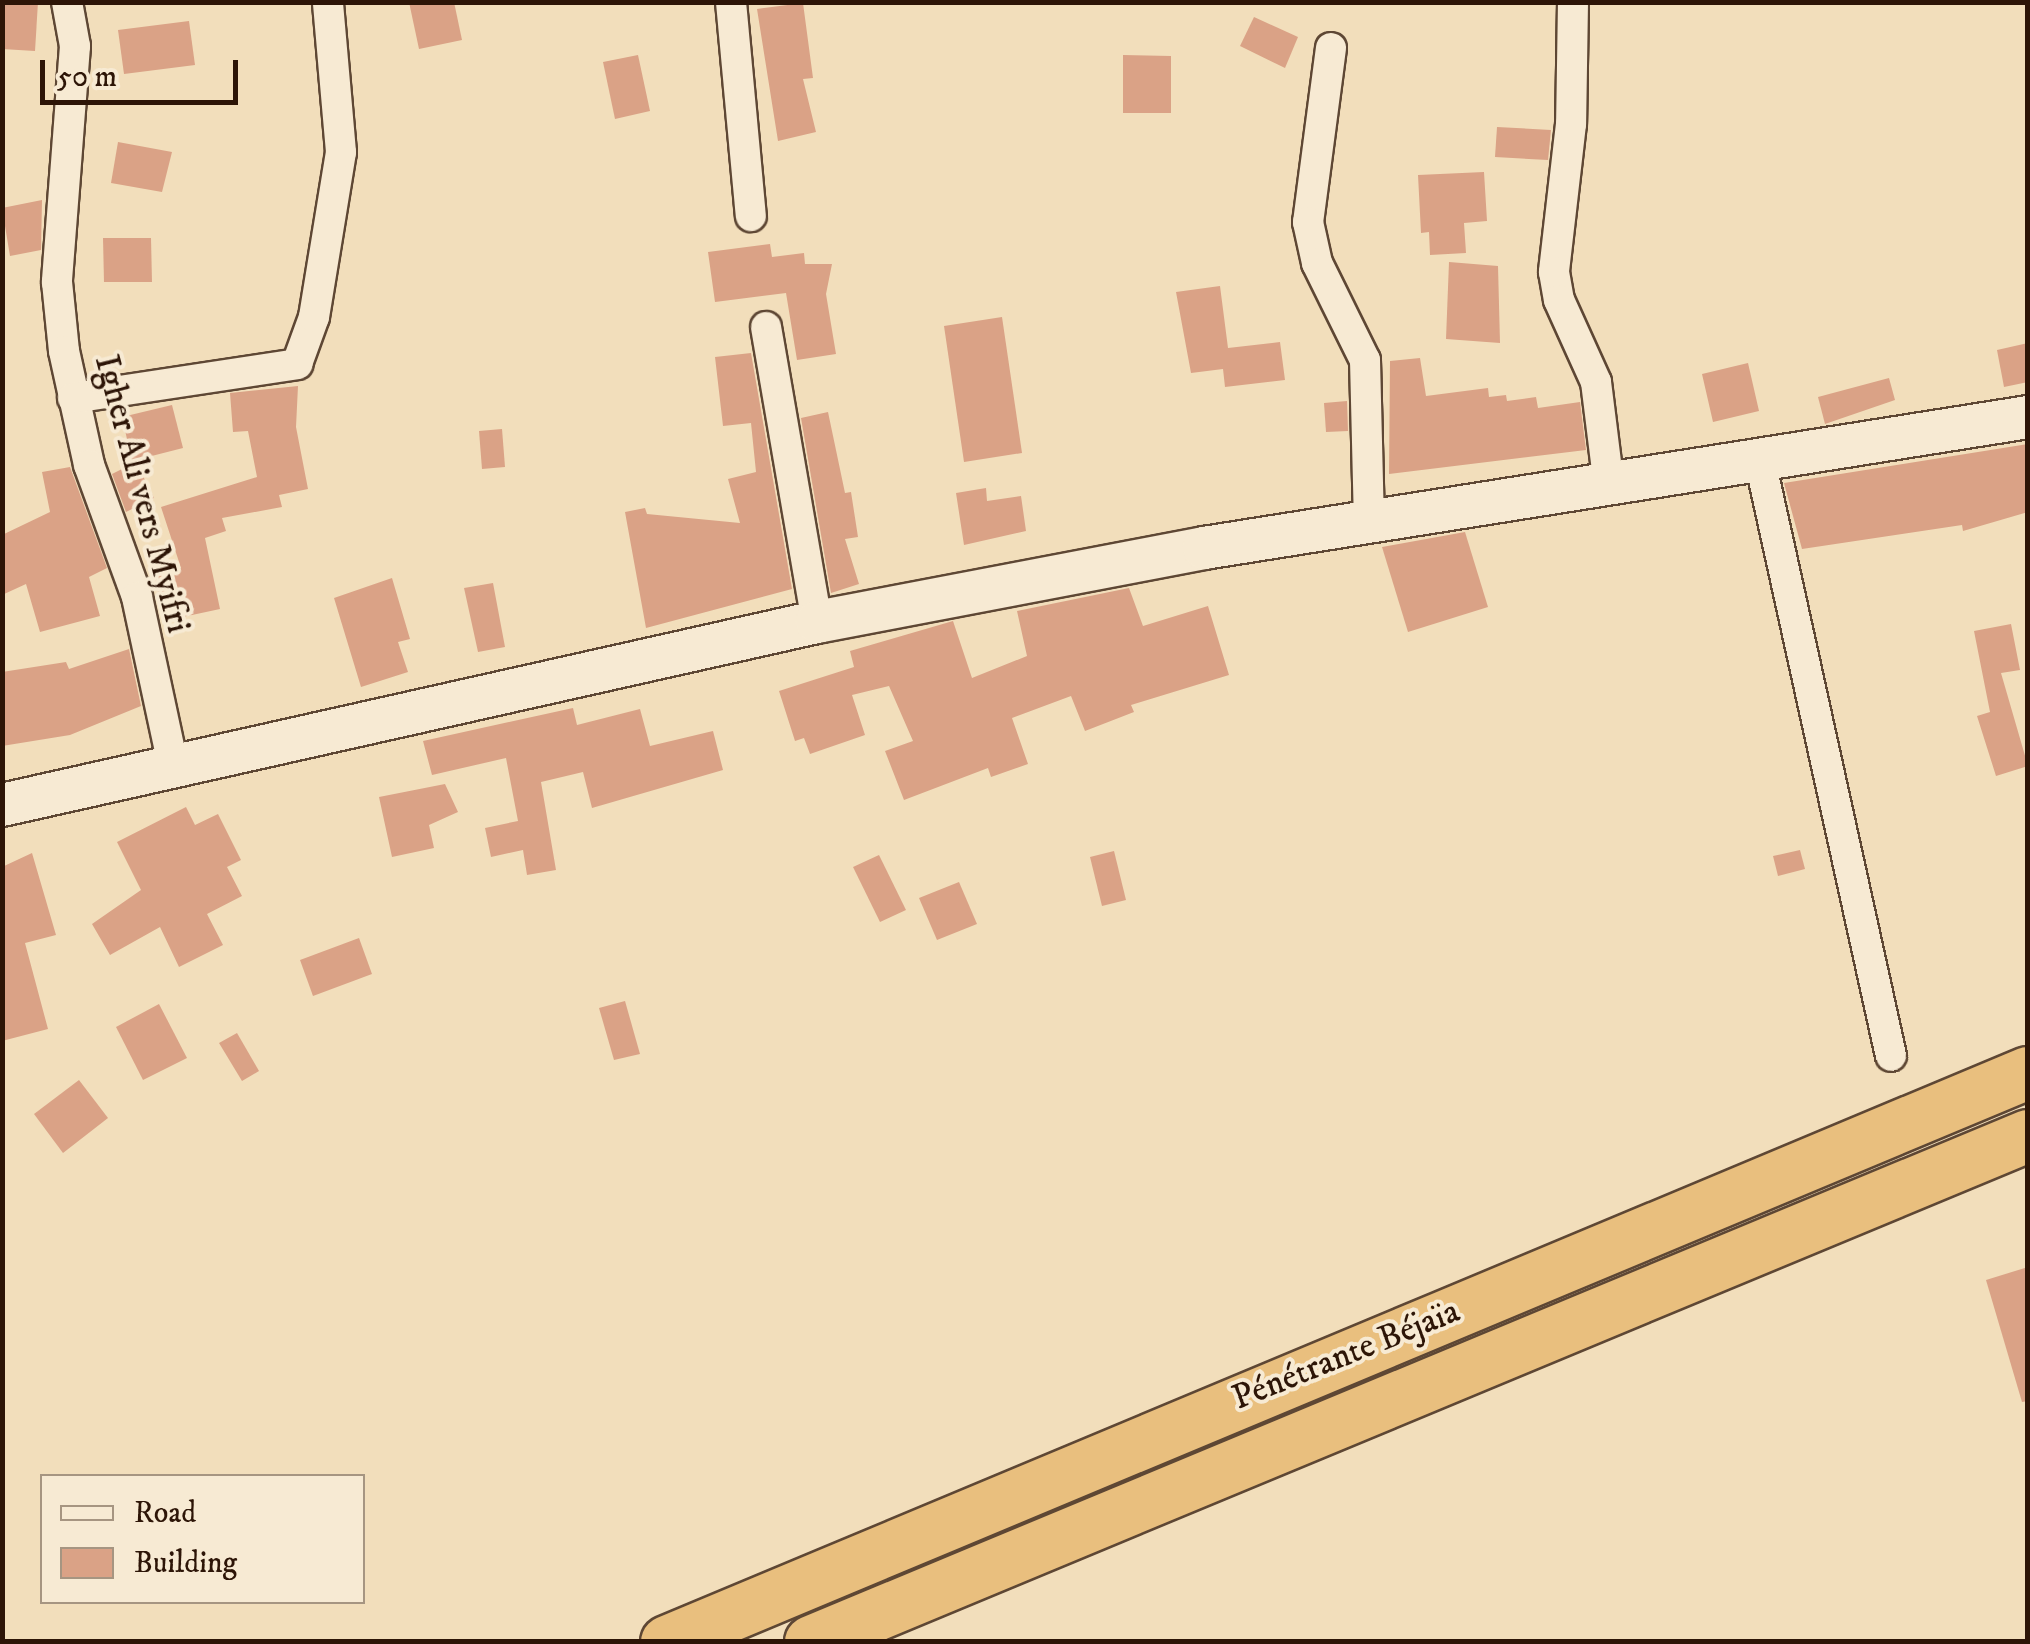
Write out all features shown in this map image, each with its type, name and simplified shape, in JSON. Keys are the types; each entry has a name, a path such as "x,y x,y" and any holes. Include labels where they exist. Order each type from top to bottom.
{"highway":[{"name":"Pénétrante Béjaïa","path":"667,1642 2028,1073"},
{"name":"Pénétrante Béjaïa","path":"811,1642 2028,1136"}],"main road":[{"path":"2,804 816,622 1369,524 2028,418"}],"street":[{"name":"Igher Ali vers Myifri","path":"66,2 75,64 58,282 73,398 137,598 173,765"},
{"path":"73,398 297,364 314,318 341,152 328,2"},
{"path":"731,2 751,216"},
{"path":"1573,2 1571,124 1554,272 1559,300 1596,382 1608,487"},
{"path":"1331,48 1308,222 1317,264 1365,360 1369,524"},
{"path":"766,328 816,622"},
{"path":"1760,461 1892,1056"}],"building":[{"path":"2,2 38,2 35,51 2,49"},
{"path":"409,2 454,2 462,40 419,49"},
{"path":"803,3 813,78 803,79 816,132 778,141 757,9"},
{"path":"1254,17 1298,37 1285,68 1240,46"},
{"path":"189,21 195,65 124,74 118,30"},
{"path":"638,55 650,111 615,119 603,62"},
{"path":"1123,55 1171,56 1171,113 1123,113"},
{"path":"1497,127 1551,130 1548,160 1495,157"},
{"path":"118,142 172,152 162,192 111,183"},
{"path":"1484,172 1487,221 1464,223 1466,253 1430,255 1429,232 1421,233 1418,175"},
{"path":"42,200 41,250 10,256 2,208"},
{"path":"103,238 151,238 152,282 104,282"},
{"path":"770,244 772,257 804,253 805,264 832,264 826,294 836,354 797,360 786,293 715,302 708,252"},
{"path":"1449,262 1498,266 1500,343 1446,339"},
{"path":"1220,286 1228,348 1280,342 1285,380 1225,387 1223,369 1191,373 1176,292"},
{"path":"1002,317 1022,453 964,462 944,326"},
{"path":"2028,343 2028,382 2004,387 1997,350"},
{"path":"751,353 792,589 646,628 625,512 645,508 647,514 740,523 728,479 756,472 751,423 723,426 715,357"},
{"path":"1420,358 1426,396 1488,388 1489,397 1506,395 1507,401 1536,397 1538,408 1580,402 1586,450 1389,474 1390,361"},
{"path":"1748,363 1759,411 1713,422 1702,374"},
{"path":"1889,378 1895,400 1825,424 1818,397"},
{"path":"298,386 296,427 308,489 279,495 282,507 222,518 226,531 205,538 220,609 164,621 154,574 181,568 161,507 257,477 248,431 233,432 230,393"},
{"path":"1347,401 1348,431 1326,432 1324,403"},
{"path":"172,405 183,448 132,461 122,417"},
{"path":"828,412 845,493 851,492 858,537 845,539 859,584 831,593 801,418"},
{"path":"502,429 505,467 482,469 479,431"},
{"path":"2028,444 2028,512 1963,531 1962,525 1802,549 1784,483"},
{"path":"136,462 154,498 126,512 112,474"},
{"path":"70,467 107,568 89,577 100,616 40,632 26,584 2,595 2,535 50,512 42,472"},
{"path":"986,488 987,501 1021,496 1026,531 964,545 956,493"},
{"path":"1465,532 1488,607 1408,632 1382,547"},
{"path":"392,578 410,639 398,642 408,672 361,687 334,598"},
{"path":"493,583 505,647 478,652 464,588"},
{"path":"1129,588 1143,626 1208,606 1229,675 1131,705 1134,712 1085,731 1071,696 1012,718 1028,764 991,777 988,768 904,800 885,751 913,741 889,686 852,695 865,735 810,754 804,738 795,741 779,691 854,667 850,651 953,621 972,678 1027,656 1017,611"},
{"path":"2011,624 2020,670 2001,673 2028,766 1996,776 1977,716 1990,712 1974,631"},
{"path":"129,649 141,706 70,735 2,746 2,672 66,662 69,669"},
{"path":"573,708 577,725 640,709 650,746 713,731 723,770 592,808 583,772 541,782 556,870 527,875 523,850 491,857 485,828 518,821 506,758 432,775 423,741"},
{"path":"445,784 458,812 429,825 434,848 392,857 379,797"},
{"path":"186,807 195,825 218,814 241,860 227,867 242,896 207,914 223,945 179,967 160,927 110,955 92,924 141,890 117,842"},
{"path":"1800,850 1805,869 1778,876 1773,856"},
{"path":"1114,851 1126,900 1102,906 1090,857"},
{"path":"32,853 56,935 25,943 48,1029 2,1041 2,867"},
{"path":"879,855 906,910 880,922 853,867"},
{"path":"959,882 977,924 937,940 919,898"},
{"path":"359,938 372,974 313,996 300,960"},
{"path":"625,1001 640,1054 614,1060 599,1008"},
{"path":"159,1004 187,1058 143,1080 116,1027"},
{"path":"237,1033 259,1071 242,1081 219,1043"},
{"path":"79,1080 108,1118 63,1153 34,1114"},
{"path":"2028,1267 2028,1401 2022,1402 1986,1280"}]}
